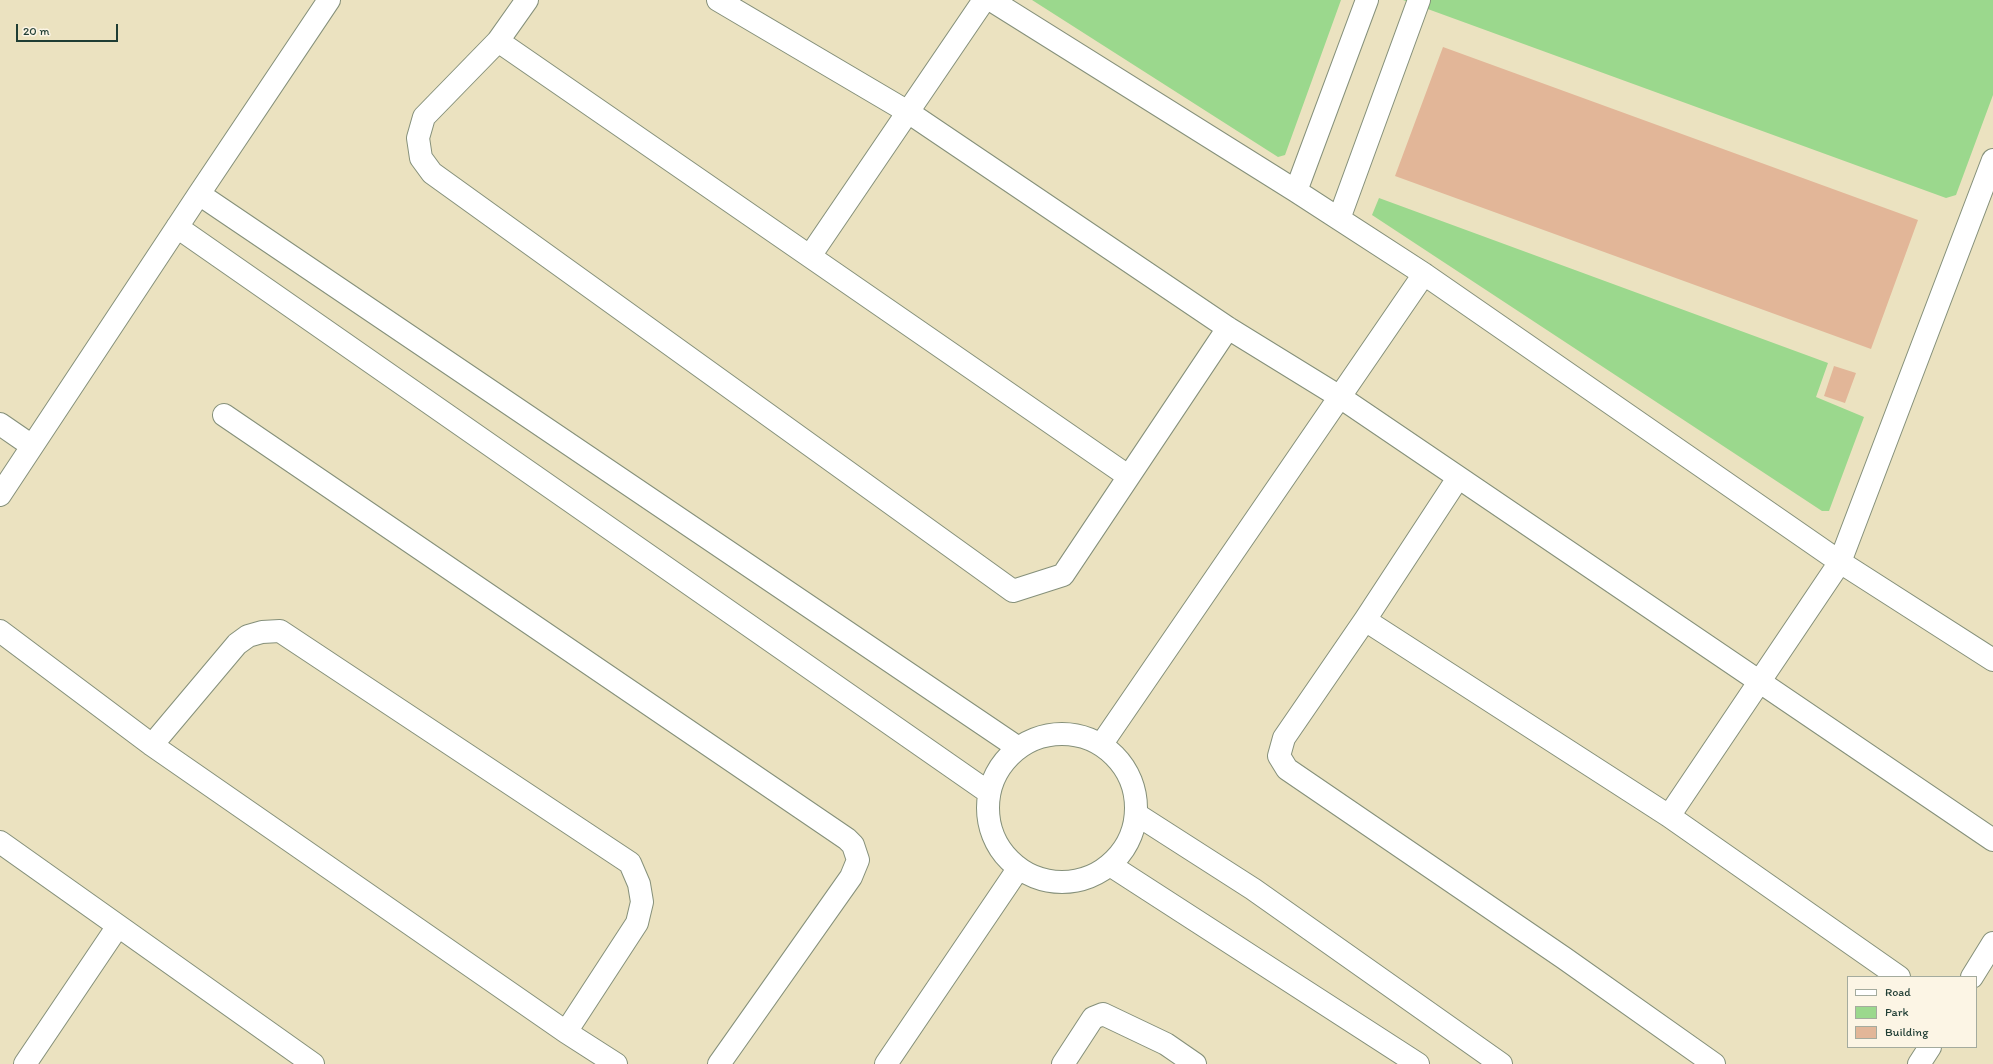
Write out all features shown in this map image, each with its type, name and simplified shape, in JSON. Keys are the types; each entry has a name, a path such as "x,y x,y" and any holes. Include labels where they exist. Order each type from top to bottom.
{"street":[{"path":"0,495 198,194 330,0"},
{"path":"527,0 498,41 424,117 418,138 421,158 432,173 1013,591 1063,575 1228,328"},
{"path":"718,0 908,112 1228,328 1340,397 1993,840"},
{"path":"810,256 984,0"},
{"path":"991,0 1296,190 1424,274 1840,562 1993,660"},
{"path":"1296,190 1367,0"},
{"path":"1339,219 1419,0"},
{"path":"498,41 1128,476"},
{"path":"1668,816 1840,562 1993,160"},
{"path":"198,194 1017,747"},
{"path":"177,227 988,792"},
{"path":"1101,745 1424,274"},
{"path":"224,415 847,839 853,845 858,860 851,877 719,1064"},
{"path":"0,424 32,446"},
{"path":"1458,478 1365,620 1284,738 1279,756 1287,769 1564,958 1714,1064"},
{"path":"1365,620 1668,816 1898,976"},
{"path":"0,631 152,746 566,1032 616,1064"},
{"path":"152,746 237,644 248,636 262,632 280,631 630,863 639,884 642,902 637,924 566,1032"},
{"path":"1073,734 1101,745 1117,758 1129,775 1135,794 1136,814 1128,842 1110,864 1089,877 1065,882 1040,880 1018,869 998,848 988,822 988,792 998,769 1017,747 1042,736 1073,734"},
{"path":"1136,814 1253,889 1501,1064"},
{"path":"0,842 313,1064"},
{"path":"1110,864 1418,1064"},
{"path":"886,1064 1018,869"},
{"path":"25,1064 118,926"},
{"path":"1973,976 1993,943"},
{"path":"1063,1064 1093,1018 1104,1014 1166,1044 1195,1064"},
{"path":"1919,1064 1929,1048"}],"green space":[{"path":"1032,0 1341,0 1285,155 1278,157"},
{"path":"1403,0 1993,0 1993,95 1956,195 1946,198"},
{"path":"1379,198 1828,363 1816,397 1864,417 1829,511 1822,511 1372,215"}],"building":[{"path":"1443,47 1918,220 1871,349 1395,176"},
{"path":"1834,366 1856,373 1845,403 1824,396"}]}
